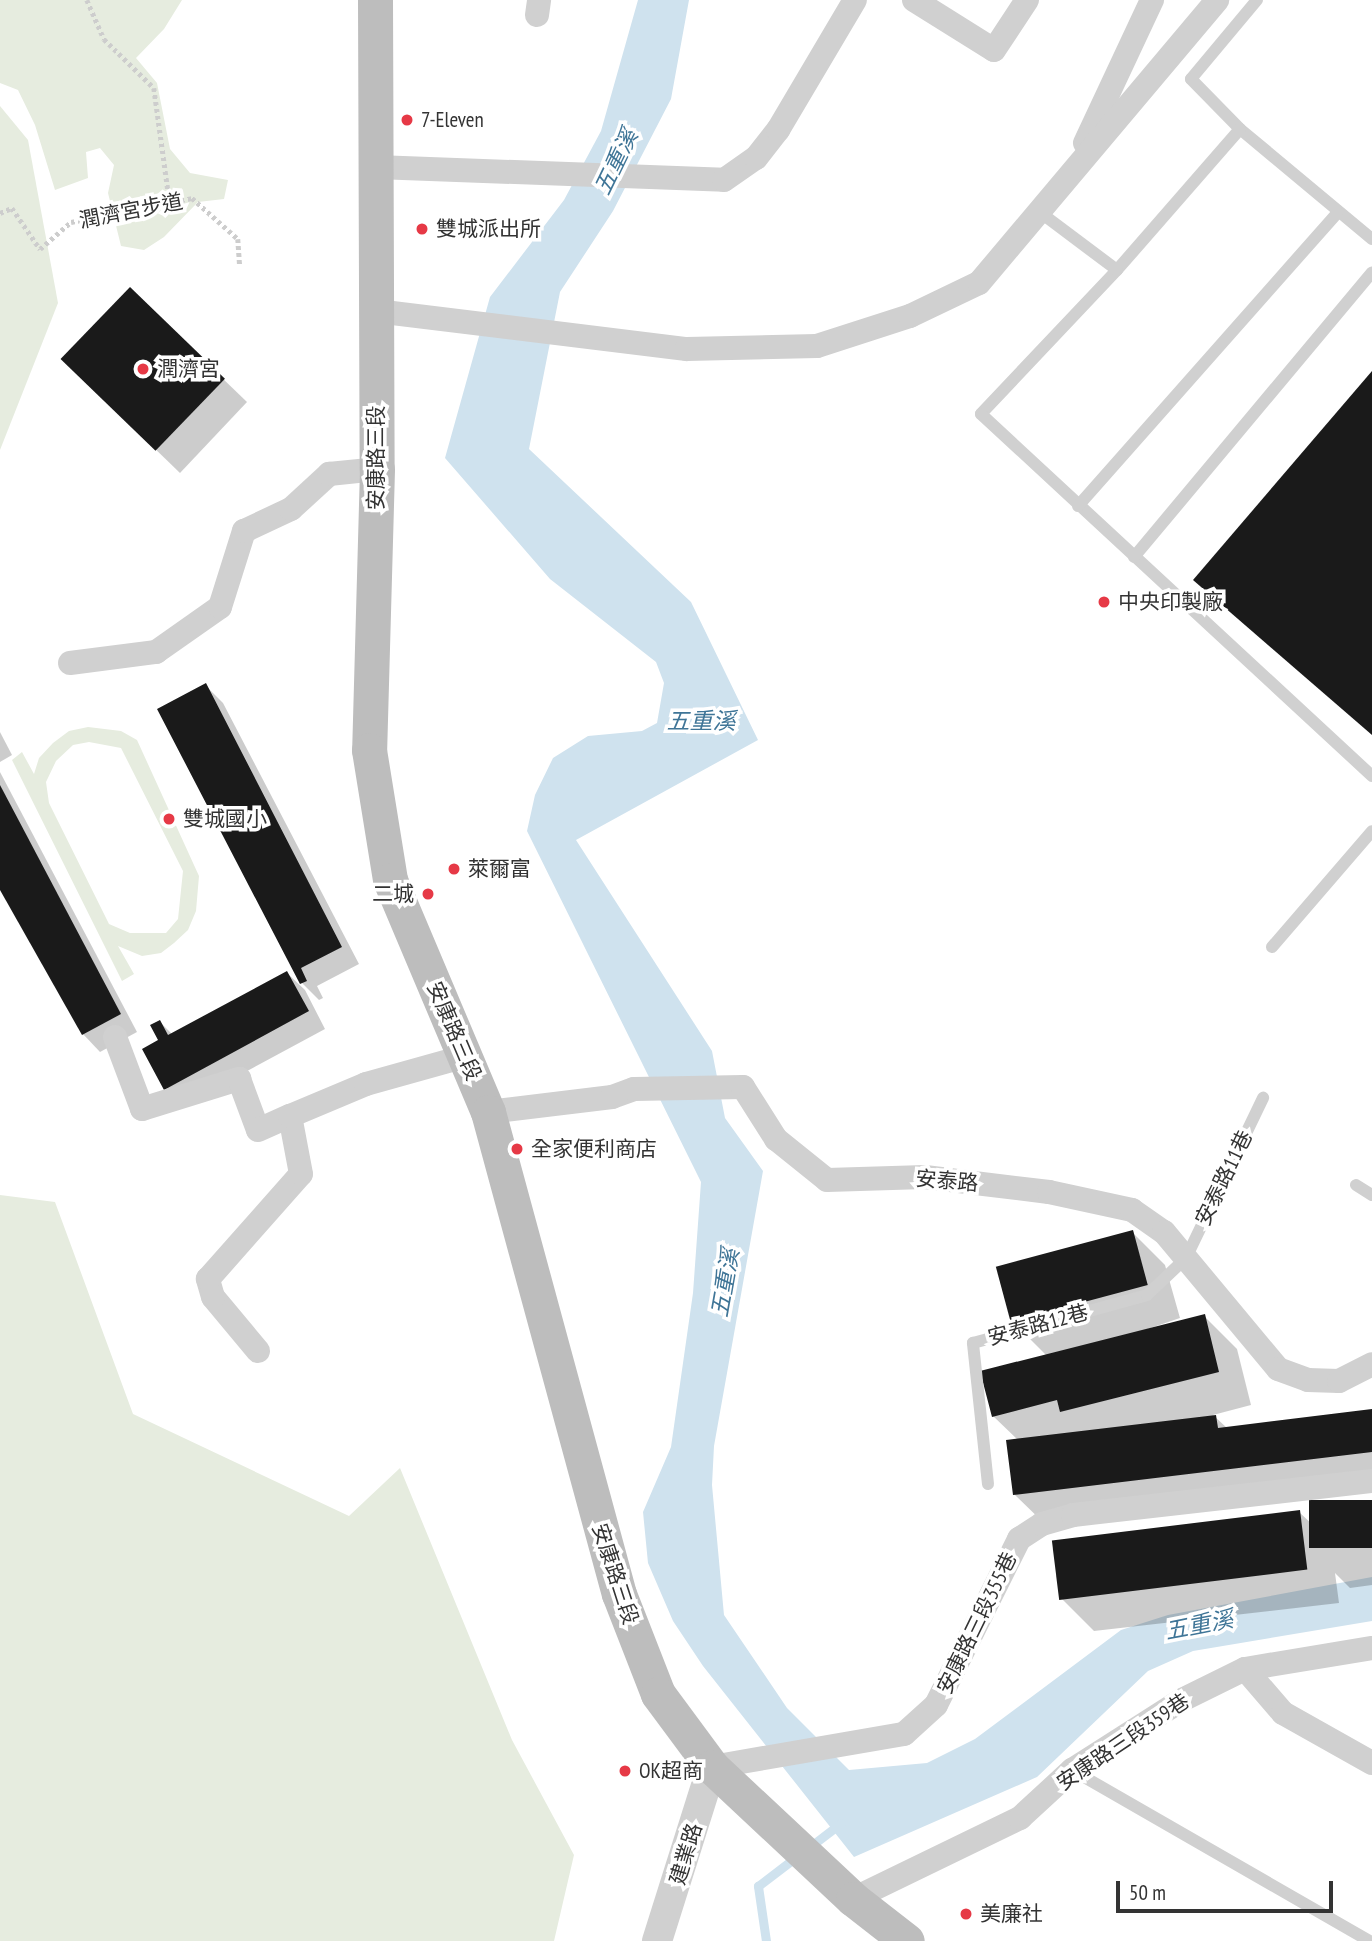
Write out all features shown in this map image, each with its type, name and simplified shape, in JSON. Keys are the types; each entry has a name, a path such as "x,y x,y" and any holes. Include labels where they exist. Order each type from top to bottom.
{"main road":[{"name":"安康路三段","path":"375,0 377,469 369,750 390,880 488,1112 619,1594 658,1694 712,1767 853,1899 907,1941"}],"street":[{"path":"376,167 724,180 756,158 855,0"},
{"path":"914,0 994,50 1027,0"},
{"path":"1069,176 1153,0"},
{"path":"376,311 604,336 687,349 817,346 910,316 979,283 1041,213 1217,0"},
{"path":"70,663 156,652 220,607 244,531 291,509 329,474 377,469"},
{"path":"115,1037 142,1109 239,1079 258,1130 366,1084 466,1056"},
{"name":"安泰路","path":"488,1112 611,1097 634,1089 743,1087 776,1139 827,1180 925,1177 1085,1200 1132,1210 1164,1232 1278,1369 1308,1380 1339,1381 1372,1364"},
{"path":"258,1351 213,1297 208,1279 301,1174 290,1116"},
{"name":"安康路三段355巷","path":"712,1767 848,1746 904,1734 936,1705 1019,1539 1042,1524 1073,1515 1372,1481"},
{"name":"安康路三段359巷","path":"853,1899 1020,1818 1072,1770 1182,1700 1245,1669 1372,1648"},
{"path":"1245,1669 1283,1713 1372,1763"},
{"name":"建業路","path":"657,1941 712,1767"}],"lane":[{"path":"1257,0 1191,79 1240,129 1337,213 1372,239"},
{"path":"1240,129 1117,270 981,414 1372,776"},
{"path":"1041,213 1117,270"},
{"path":"1078,506 1337,213"},
{"path":"1134,557 1372,272"},
{"path":"1272,947 1372,831"},
{"name":"安泰路11巷","path":"1186,1258 1263,1098"},
{"path":"1356,1185 1372,1195"},
{"name":"安泰路12巷","path":"988,1484 973,1343 1147,1295 1186,1258"},
{"path":"1072,1770 1368,1941"}],"path":[{"path":"87,0 104,39 154,88 170,205"},
{"name":"潤濟宮步道","path":"0,213 12,208 40,249 71,222 170,205 192,198 238,239 240,265"}],"shaded area":[{"path":"0,0 182,0 164,29 136,58 157,83 170,149 190,173 228,180 224,199 198,202 164,237 144,250 121,246 108,193 114,165 100,148 86,152 88,178 55,190 35,125 18,90 0,83"},
{"path":"0,106 28,140 58,303 0,450"},
{"path":"88,727 121,731 137,740 199,876 196,911 188,930 174,943 161,953 142,956 118,946 134,974 122,981 12,760 22,752 34,774 39,758 69,731","holes":["89,742 121,748 183,871 178,919 166,933 130,933 109,924 49,803 46,782 56,761 73,745"]},
{"path":"0,1195 55,1202 133,1414 349,1516 400,1468 512,1740 574,1855 554,1941 0,1941"}],"water":[{"name":"五重溪","path":"638,0 689,0 671,99 613,211 560,292 529,449 691,602 758,740 576,840 712,1051 725,1118 763,1171 714,1446 712,1485 724,1615 787,1708 849,1770 927,1763 975,1739 1121,1630 1168,1615 1372,1577 1372,1621 1193,1651 1148,1671 1037,1777 854,1857 703,1666 673,1621 648,1563 643,1512 671,1447 693,1293 701,1182 527,831 535,795 553,758 588,736 642,731 657,723 664,683 656,662 550,579 445,458 490,297 564,200 601,131"}],"building":[{"name":"潤濟宮","path":"130,287 225,379 155,451 61,359"},
{"path":"1372,371 1372,735 1193,580"},
{"path":"206,683 342,947 301,968 307,981 300,984 157,709"},
{"path":"0,785 121,1014 82,1035 0,890"},
{"path":"287,971 309,1011 164,1090 142,1049 158,1040 150,1025 160,1020 168,1035"},
{"path":"1133,1230 1148,1285 1011,1322 996,1267"},
{"path":"1205,1314 1219,1372 1060,1412 1057,1400 992,1417 980,1371"},
{"path":"1372,1409 1372,1452 1013,1495 1006,1440 1216,1415 1218,1428"},
{"path":"1309,1500 1372,1500 1372,1548 1309,1548"},
{"path":"1300,1510 1307,1570 1059,1600 1052,1540"}],"waterway":[{"path":"807,1849 841,1823"},
{"path":"766,1941 758,1886 796,1857"}],"place":[{"name":"7-Eleven","path":"407,120"},
{"name":"雙城派出所","path":"422,229"},
{"name":"潤濟宮","path":"143,369"},
{"name":"中央印製廠","path":"1104,602"},
{"name":"雙城國小","path":"169,819"},
{"name":"萊爾富","path":"454,869"},
{"name":"二城","path":"428,894"},
{"name":"全家便利商店","path":"517,1149"},
{"name":"OK超商","path":"625,1771"},
{"name":"美廉社","path":"966,1914"}]}
